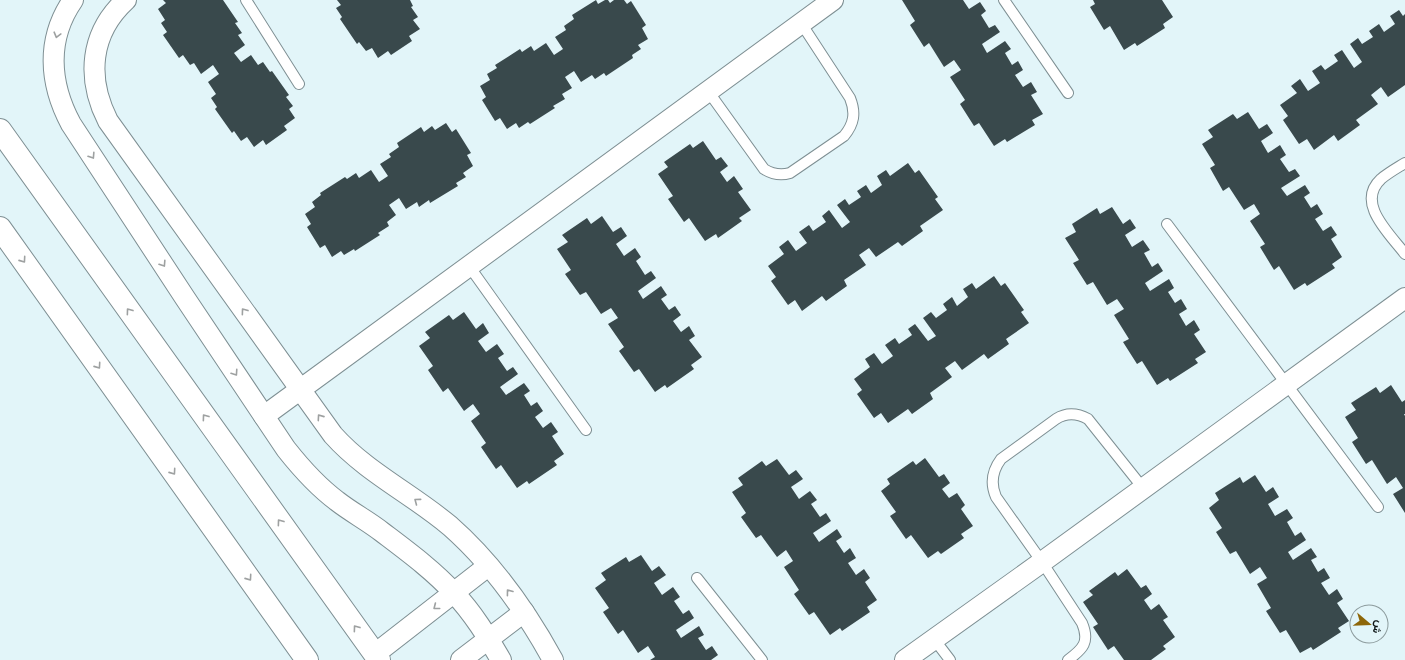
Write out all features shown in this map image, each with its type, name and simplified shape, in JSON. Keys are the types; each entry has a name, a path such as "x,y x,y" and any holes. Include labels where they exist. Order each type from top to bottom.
{"street":[{"path":"73,0 61,23 56,40 54,57 54,75 57,92 71,124 294,459 319,486 338,502 381,530 434,573 454,593 478,623 501,660"},
{"path":"126,0 109,20 102,33 94,63 96,93 108,121 342,446 353,456 415,499 450,526 488,566 524,612 553,660"},
{"path":"264,416 833,0"},
{"path":"0,130 377,657 488,566"},
{"path":"0,228 307,660"},
{"path":"905,660 1405,298"},
{"path":"461,660 524,612"}],"lane":[{"path":"246,0 299,84"},
{"path":"1004,0 1068,93"},
{"path":"708,91 764,169 770,172 783,175 790,173 844,136 850,130 853,122 854,114 850,98 801,23"},
{"path":"1405,163 1376,185 1372,200 1373,209 1376,216 1405,254"},
{"path":"1167,224 1378,507"},
{"path":"469,266 586,430"},
{"path":"1068,660 1081,650 1084,645 1086,638 1085,630 1082,623 1042,562 996,497 992,481 996,465 1001,459 1062,415 1076,414 1088,419 1143,488"},
{"path":"698,578 762,660"},
{"path":"934,639 950,660"}],"building":[{"path":"163,0 223,0 238,22 235,23 242,33 238,35 245,45 234,53 241,62 251,55 258,65 263,62 270,72 272,71 289,95 286,97 293,106 289,109 295,118 284,126 287,130 266,145 263,140 254,147 247,137 241,141 234,131 232,133 215,109 217,107 211,98 216,94 208,82 219,74 213,65 201,74 194,63 190,65 183,55 179,58 163,35 167,32 161,23 165,20 158,9 166,3"},
{"path":"337,0 410,0 413,6 411,7 418,17 413,20 420,29 409,36 412,41 391,55 388,51 378,58 372,48 366,51 359,42 357,44 340,19 342,17 336,8 341,5"},
{"path":"596,0 598,4 605,0 608,0 610,3 614,0 624,0 627,4 631,1 646,25 642,28 648,39 638,45 641,49 632,55 633,58 606,76 604,73 595,79 592,75 581,82 574,71 565,77 572,88 562,94 565,99 553,106 555,108 530,124 528,122 519,128 516,123 507,129 500,118 495,121 482,100 486,97 480,86 490,80 487,74 497,68 495,65 520,49 522,52 531,46 534,51 546,43 554,55 563,49 555,37 566,30 564,26 574,19 572,15"},
{"path":"902,0 963,0 969,9 980,2 986,11 981,15 989,28 995,25 1000,32 982,44 987,53 1005,41 1011,49 1005,53 1012,65 1018,61 1023,70 1015,75 1023,87 1031,82 1037,92 1031,95 1043,114 1032,120 1035,125 1007,142 1005,139 994,146 979,123 974,126 960,104 965,100 950,77 961,70 954,60 944,67 929,43 924,47 910,25 915,21"},
{"path":"1093,0 1162,0 1173,17 1163,24 1165,28 1137,46 1135,43 1124,50 1110,26 1104,30 1090,7 1095,4"},
{"path":"1399,10 1403,16 1405,14 1405,85 1388,97 1381,87 1371,95 1378,104 1356,120 1360,125 1338,141 1334,135 1314,150 1307,139 1299,144 1283,120 1288,116 1280,105 1297,93 1291,86 1300,79 1308,91 1320,83 1312,71 1321,65 1325,70 1338,61 1334,55 1342,50 1354,68 1362,62 1350,44 1358,38 1362,44 1373,37 1369,31 1379,24 1384,32 1395,24 1390,16"},
{"path":"1248,112 1259,129 1267,124 1273,133 1261,141 1268,153 1280,145 1286,155 1280,159 1289,172 1295,169 1300,176 1281,188 1287,196 1305,185 1310,193 1304,197 1311,208 1317,204 1323,214 1315,219 1323,231 1331,226 1337,235 1331,239 1342,257 1332,264 1335,268 1307,286 1305,283 1294,290 1279,266 1274,270 1260,247 1265,244 1250,221 1260,214 1254,204 1244,210 1229,187 1223,191 1210,168 1215,165 1202,144 1213,137 1208,130 1233,114 1237,119"},
{"path":"446,123 452,132 456,129 471,153 467,155 473,166 463,173 466,177 456,183 458,186 430,203 429,200 419,207 417,202 406,209 399,198 389,205 396,215 387,222 389,226 378,233 380,235 355,251 354,249 344,255 341,251 332,257 325,245 320,248 307,227 311,224 305,214 315,207 312,202 321,195 320,193 345,177 347,179 356,173 359,178 371,170 379,182 388,176 380,164 391,157 389,154 399,147 397,143 421,127 424,132 432,126 435,130"},
{"path":"703,141 716,160 721,157 728,166 720,172 727,182 734,176 743,189 738,192 751,210 739,218 742,221 718,238 716,234 705,241 689,218 684,222 668,199 673,196 658,174 668,167 664,162 690,144 693,148"},
{"path":"908,163 915,173 919,170 938,197 935,199 943,210 920,226 923,231 902,246 898,242 876,257 869,248 859,255 866,265 844,280 847,286 826,301 822,296 802,311 795,300 788,305 771,281 776,277 768,266 784,254 779,247 788,240 796,251 807,243 799,232 809,225 813,231 826,222 822,216 829,210 842,228 850,222 837,205 845,199 849,205 861,197 857,191 866,185 871,193 882,185 877,176 886,170 890,176"},
{"path":"1112,207 1123,224 1130,219 1136,228 1125,235 1132,247 1143,240 1150,250 1144,253 1152,267 1158,263 1163,271 1145,283 1150,291 1169,279 1174,288 1168,292 1175,303 1181,299 1187,309 1179,314 1186,326 1194,320 1200,330 1194,334 1206,352 1195,359 1198,363 1170,381 1168,378 1157,385 1142,361 1137,364 1123,342 1129,339 1114,315 1124,309 1117,299 1107,305 1093,282 1087,285 1073,263 1079,260 1065,238 1076,232 1072,224 1097,208 1100,214"},
{"path":"602,216 613,232 621,227 627,236 616,244 624,256 635,248 641,257 636,261 645,275 651,271 656,278 638,291 643,299 661,286 667,295 661,299 669,310 675,306 681,315 673,321 681,332 689,326 695,336 689,340 702,357 691,365 694,369 667,388 665,385 655,392 639,369 634,372 619,351 624,347 608,324 618,318 611,308 601,314 586,292 580,295 565,274 571,270 557,249 568,242 562,235 587,218 591,224"},
{"path":"994,276 1001,286 1005,283 1024,310 1021,312 1029,323 1006,339 1009,344 988,359 984,354 962,370 955,361 945,368 952,377 930,393 933,399 912,414 908,409 888,423 881,413 874,418 857,394 862,390 854,379 870,367 865,359 874,353 882,364 893,356 885,345 895,338 899,344 912,335 908,329 915,324 928,341 936,336 923,318 931,312 936,318 947,310 943,304 952,297 957,306 968,297 963,289 972,283 976,289"},
{"path":"464,312 476,329 483,323 489,333 478,341 486,352 497,344 504,354 498,358 507,371 513,367 518,374 500,387 506,395 524,383 530,391 524,395 531,406 537,402 543,411 535,417 543,428 551,422 558,432 552,436 564,454 554,461 557,465 529,484 527,481 517,488 501,465 496,469 481,447 486,443 471,421 480,414 473,404 464,411 448,388 443,392 428,370 433,366 419,346 430,338 425,332 449,315 453,320"},
{"path":"1391,385 1402,402 1405,400 1405,513 1393,494 1403,488 1396,477 1387,484 1372,460 1366,464 1352,442 1358,438 1345,417 1356,410 1351,403 1376,387 1380,393"},
{"path":"925,458 939,477 944,474 950,483 942,489 949,498 957,493 965,505 961,509 973,526 961,534 964,538 941,554 938,551 928,558 911,535 906,539 890,516 896,512 881,491 890,484 887,479 913,461 916,465"},
{"path":"777,459 789,475 796,470 803,479 791,487 799,499 810,491 817,500 811,504 820,517 826,513 831,521 813,533 819,542 837,529 842,537 836,541 844,553 850,548 856,558 848,563 856,575 864,569 870,578 865,582 877,600 867,607 870,612 842,631 840,628 830,635 814,612 809,615 794,594 799,590 784,567 793,561 786,550 777,557 761,535 756,538 741,517 746,513 732,492 743,485 738,478 762,461 766,466"},
{"path":"1255,475 1266,492 1273,487 1279,497 1268,504 1275,516 1287,509 1293,518 1287,522 1295,536 1301,532 1306,540 1288,552 1293,560 1311,548 1317,557 1311,560 1318,572 1324,568 1330,578 1321,583 1329,595 1337,589 1343,599 1337,603 1349,621 1338,628 1341,632 1313,650 1311,647 1300,653 1286,630 1280,633 1266,611 1271,608 1257,584 1267,578 1260,567 1250,574 1236,551 1230,554 1216,532 1222,528 1209,508 1219,500 1215,493 1240,477 1243,483"},
{"path":"641,555 652,571 659,566 666,575 654,583 662,595 673,587 680,597 674,601 683,614 689,610 694,618 676,630 681,638 699,626 704,635 698,638 706,650 712,646 718,655 711,660 650,660 655,657 648,646 638,653 623,630 618,634 603,612 609,608 595,588 606,580 601,573 626,557 629,562"},
{"path":"1127,569 1141,588 1146,585 1152,594 1144,600 1151,610 1159,604 1168,617 1163,620 1175,637 1163,646 1166,649 1151,660 1124,660 1114,646 1108,650 1093,627 1098,624 1083,602 1093,595 1089,591 1115,572 1118,576"}]}
